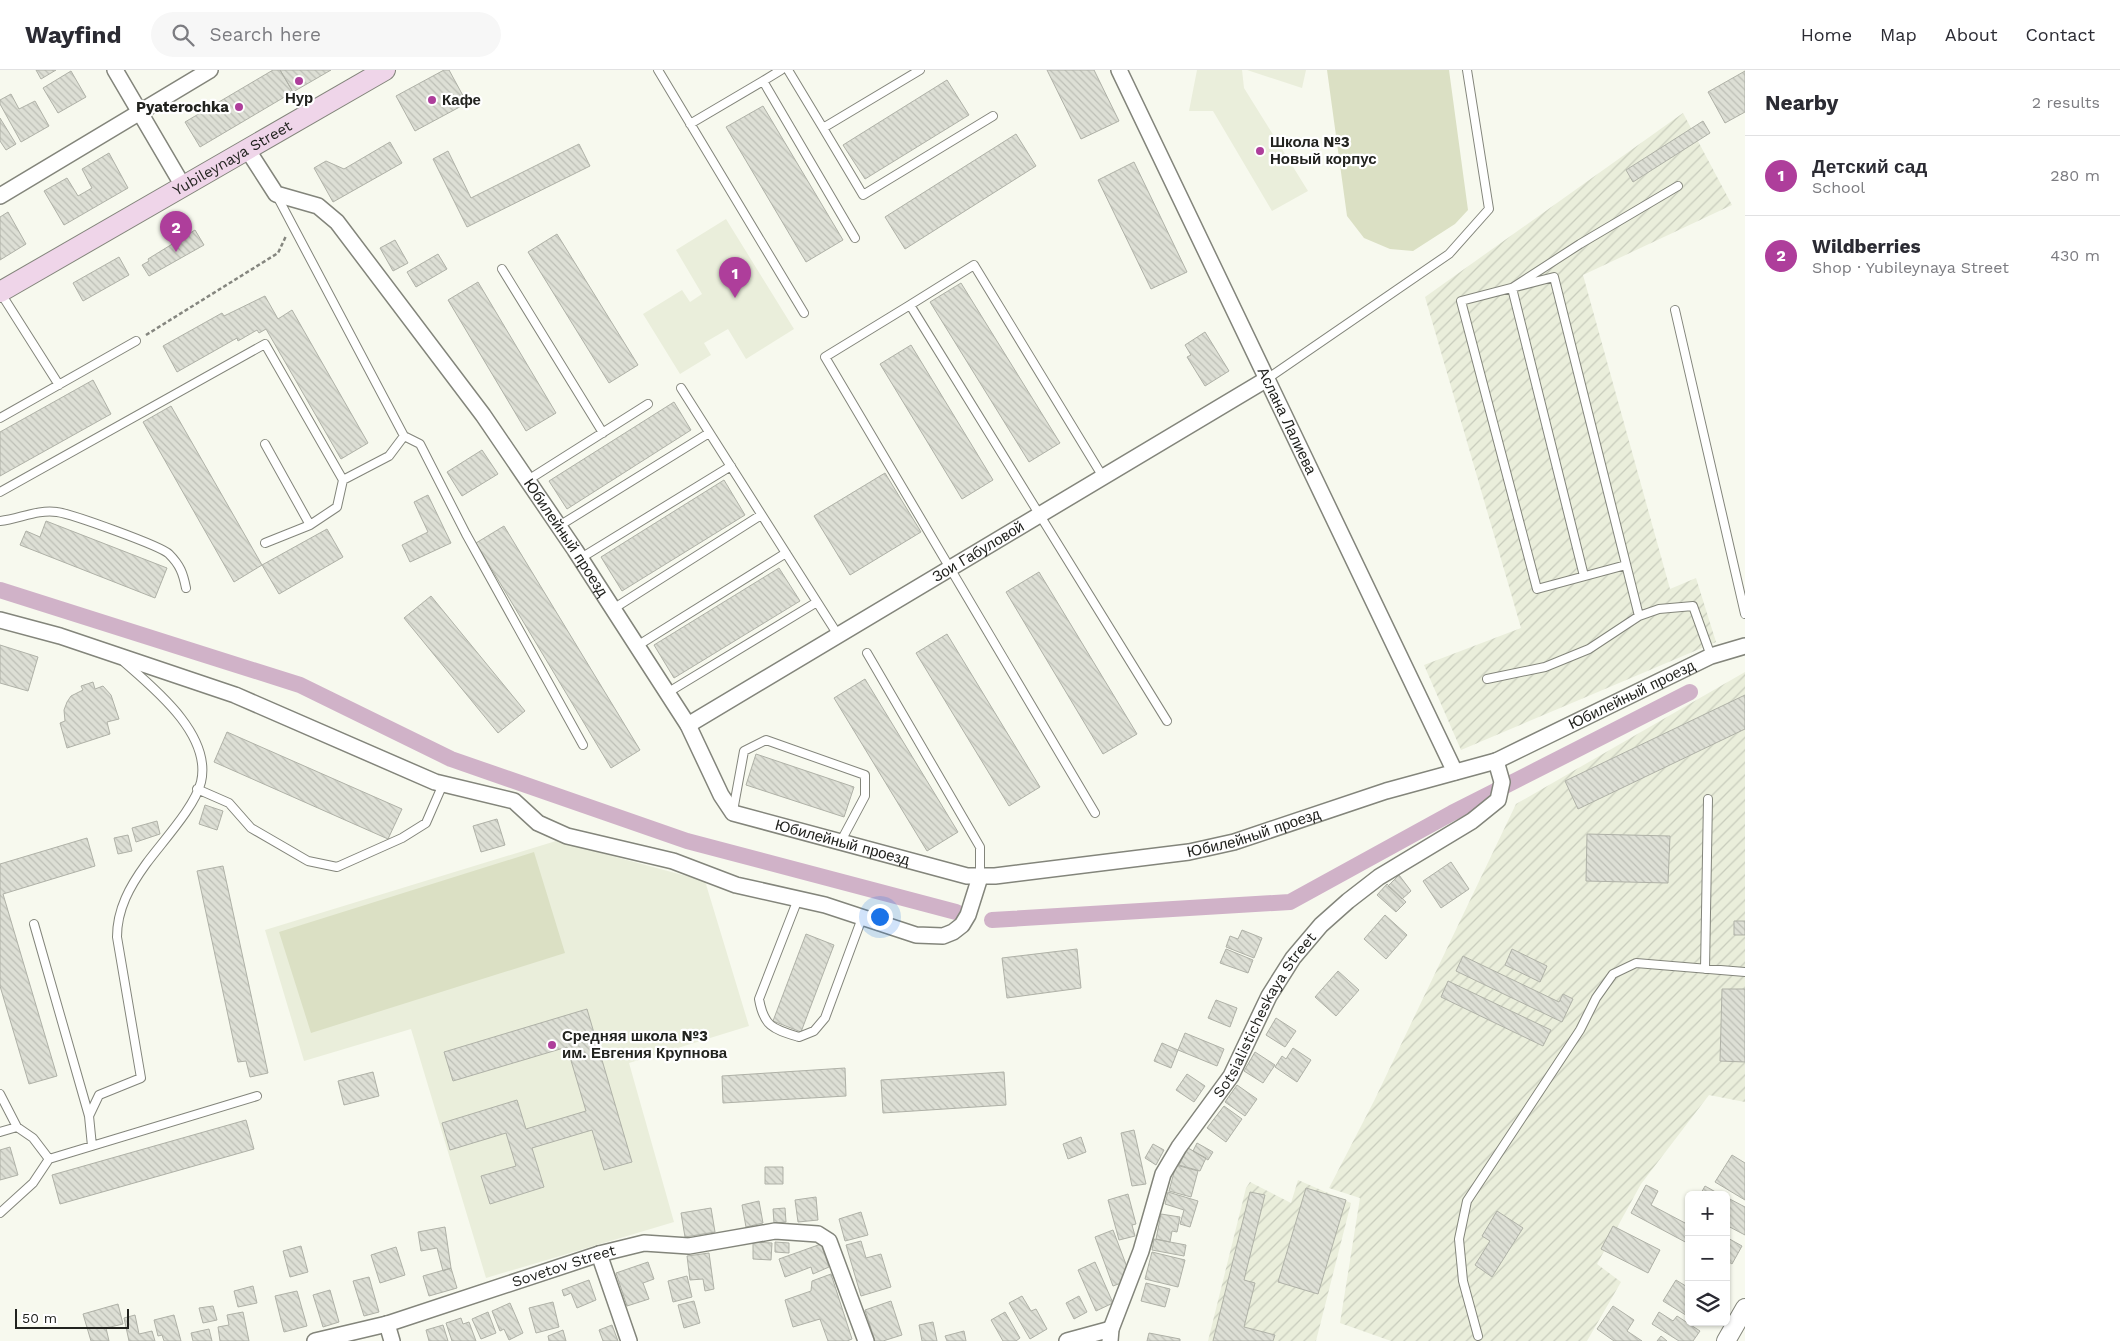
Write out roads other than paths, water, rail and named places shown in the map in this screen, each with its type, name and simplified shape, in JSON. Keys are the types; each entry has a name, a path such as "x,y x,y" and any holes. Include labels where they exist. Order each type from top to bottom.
{"main road":[{"name":"Yubileynaya Street","path":"0,292 385,70"}],"street":[{"path":"115,70 183,186"},
{"path":"0,196 210,70"},
{"name":"Аслана Лалиева","path":"1119,70 1455,772"},
{"path":"247,149 276,194"},
{"name":"Юбилейный проезд","path":"276,194 318,206 337,222 483,415 581,558 688,725 721,795 733,813 967,876 980,877 1207,848 1234,842 1386,791 1496,761 1711,656 1745,646"},
{"name":"Зои Габуловой","path":"688,725 1267,379"},
{"path":"0,620 235,695 443,784 514,801 538,823 567,836 673,861 736,885 825,904 916,935 943,936 953,932 962,925 968,915 980,877"},
{"name":"Sotsialisticheskaya Street","path":"1110,1335 1141,1252 1164,1174 1179,1147 1231,1076 1279,978 1321,925 1348,901 1379,877 1472,821 1498,800 1502,782 1496,761"},
{"name":"Sovetov Street","path":"315,1341 387,1324 600,1254 644,1242 689,1246 774,1230 818,1234 829,1241 866,1341"},
{"path":"600,1254 629,1341"},
{"path":"1726,1341 1745,1308"},
{"path":"387,1324 392,1341"},
{"path":"1067,1341 1110,1335"}],"lane":[{"path":"658,70 804,313"},
{"path":"690,124 781,70"},
{"path":"788,70 863,195 993,116"},
{"path":"823,128 920,70"},
{"path":"1267,379 1450,254 1489,209 1466,70"},
{"path":"763,81 855,238"},
{"path":"1512,288 1580,244 1678,186"},
{"path":"276,194 404,436 420,444 466,534 583,745"},
{"path":"1095,812 949,569 825,357 974,265 1104,476"},
{"path":"502,269 603,433"},
{"path":"1626,565 1537,589 1461,301 1554,277 1639,616"},
{"path":"1512,288 1584,576"},
{"path":"0,292 59,385"},
{"path":"910,305 1038,516 1167,721"},
{"path":"1675,310 1745,614"},
{"path":"0,418 136,341"},
{"path":"0,492 265,344 343,480 337,507 310,525 265,543"},
{"path":"681,388 838,636"},
{"path":"528,480 648,404"},
{"path":"559,526 709,433"},
{"path":"343,480 389,456 404,436"},
{"path":"265,444 310,525"},
{"path":"581,558 730,466"},
{"path":"0,521 31,514 56,512 96,524 168,552 182,568 186,588"},
{"path":"613,610 761,515"},
{"path":"637,646 786,553"},
{"path":"667,693 817,602"},
{"path":"1487,680 1554,663 1589,649 1639,616 1659,609 1693,606 1711,656"},
{"path":"867,653 980,847 980,877"},
{"path":"89,1116 99,1095 141,1078 117,937 117,921 131,885 183,817 201,782 202,755 189,730 161,694 117,656"},
{"path":"733,813 744,752 766,740 865,775 865,796 841,841"},
{"path":"197,789 229,803 251,828 308,861 337,868 402,838 426,823 443,784"},
{"path":"1705,969 1708,799"},
{"path":"798,899 759,999 761,1013 768,1025 799,1037 814,1031 825,1018 862,918"},
{"path":"34,924 89,1116 92,1146"},
{"path":"1478,1336 1463,1281 1459,1239 1466,1201 1580,1030 1596,998 1613,974 1636,963 1745,972"},
{"path":"0,1094 17,1127 33,1138 50,1159"},
{"path":"0,1213 33,1183 50,1159 257,1096"},
{"path":"0,1132 17,1127"}],"waterway":[{"path":"0,590 300,685 451,759 687,841 956,912"},
{"path":"992,920 1290,902 1452,813 1690,692"}],"place":[{"name":"Нур","path":"299,81"},
{"name":"Кафе","path":"432,100"},
{"name":"Pyaterochka","path":"239,107"},
{"name":"Школа №3 Новый корпус","path":"1260,151"},
{"name":"Wildberries","path":"176,252"},
{"name":"Детский сад","path":"735,298"},
{"name":"Средняя школа №3 им. Евгения Крупнова","path":"552,1045"}]}
